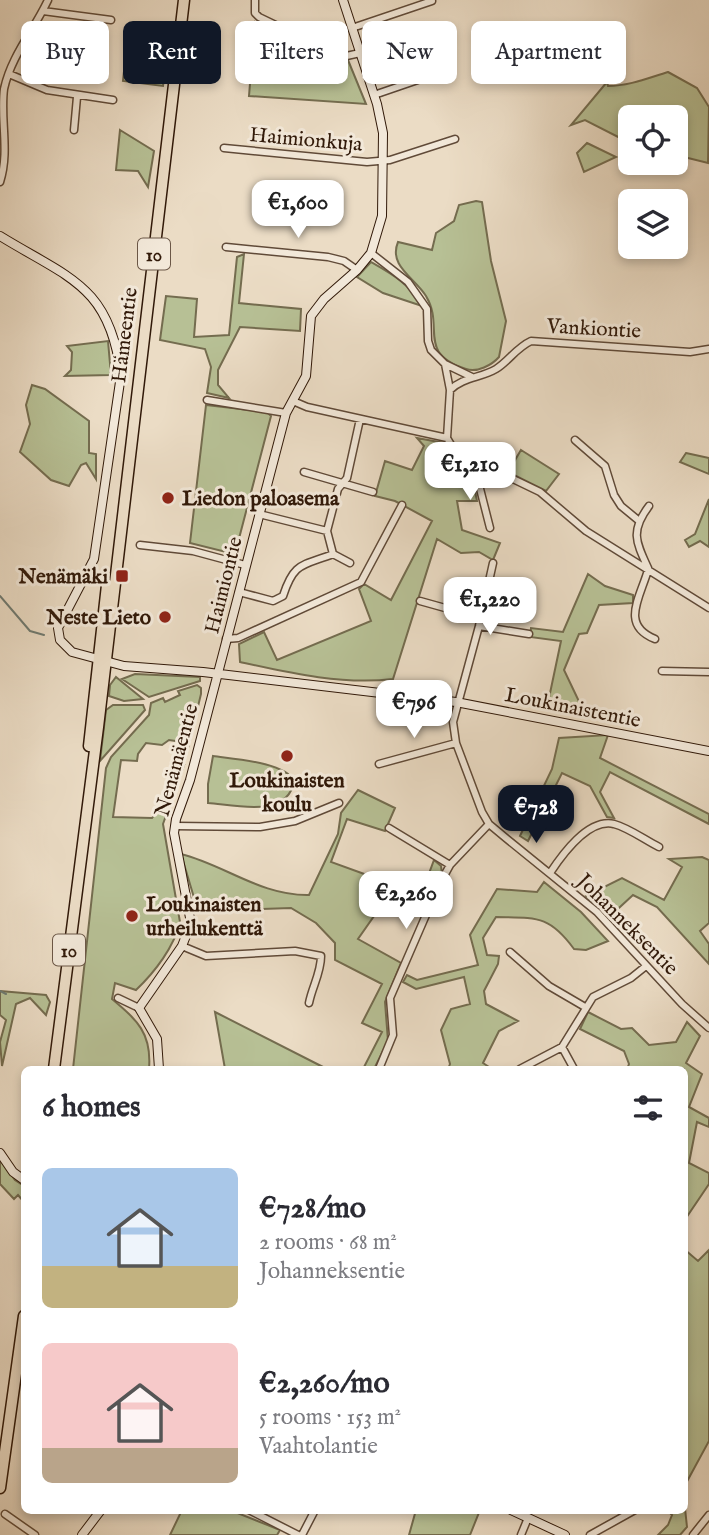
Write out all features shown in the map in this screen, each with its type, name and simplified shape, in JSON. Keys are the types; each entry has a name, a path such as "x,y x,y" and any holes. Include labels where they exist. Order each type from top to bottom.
{"highway":[{"name":"Hämeentie","path":"54,1066 87,795 86,769 116,528 122,508 184,0"},
{"path":"0,1488 21,1338"}],"street":[{"path":"0,183 6,159 2,104 9,74 48,0"},
{"path":"255,0 255,13 259,17 342,57 360,53"},
{"name":"Haimiontie","path":"218,674 286,413 302,389 308,367 311,316 324,299 358,270 371,253 382,216 385,161 374,95 343,0"},
{"path":"352,28 432,1"},
{"path":"43,12 111,20"},
{"path":"9,74 47,90 78,97 113,100"},
{"path":"374,95 406,84"},
{"path":"74,130 78,97"},
{"name":"Haimionkuja","path":"224,148 367,162 385,161 455,139"},
{"name":"Loukinaistentie","path":"0,236 58,268 86,289 102,310 118,348 121,375 100,535 89,573 58,628 60,640 67,649 101,661 147,669 218,674 456,702 709,751"},
{"path":"226,247 328,257 344,261 358,270"},
{"path":"371,253 418,293 426,309 431,350 445,364 472,377"},
{"name":"Vankiontie","path":"450,390 472,377 495,369 521,346 531,341 690,352 709,349"},
{"path":"445,364 450,390 447,438 459,458 475,469 513,479 540,492 586,531 709,608"},
{"path":"207,400 286,413"},
{"path":"293,401 447,438"},
{"path":"332,554 327,531 342,483 347,478 360,419"},
{"path":"575,440 605,466 614,495 621,506 638,520"},
{"path":"475,469 490,528"},
{"path":"304,472 373,492"},
{"path":"226,639 238,639 361,582 402,505"},
{"path":"649,506 638,520 636,537 648,570 634,617 640,633 655,639"},
{"path":"259,514 327,531"},
{"path":"141,545 193,551 245,565"},
{"path":"239,592 273,601 284,596 290,573 297,568 332,554 350,563"},
{"name":"Johanneksentie","path":"493,563 480,626 456,702 453,722 456,743 489,824 597,912 646,966 709,1028"},
{"path":"420,601 481,618"},
{"path":"480,626 528,634"},
{"path":"662,671 709,672"},
{"name":"Nenämäentie","path":"139,1008 182,946 191,923 175,826 218,674"},
{"path":"379,764 456,743"},
{"path":"175,826 260,827 295,821 339,803"},
{"path":"380,1066 393,1035 390,998 450,865 489,824"},
{"path":"550,873 572,843 605,824 618,826 659,847"},
{"path":"389,828 450,865"},
{"path":"182,946 206,956 295,951 321,956 321,967 312,987 309,1003"},
{"path":"510,952 549,986 585,1007"},
{"path":"526,1066 562,1047 585,1007 600,992 631,978 646,966"},
{"path":"118,998 139,1008 157,1038 159,1066"},
{"path":"562,1047 572,1066"},
{"path":"0,1153 13,1172 21,1178"},
{"path":"5,1514 35,1535"},
{"path":"82,1535 98,1514"},
{"path":"257,1514 300,1535 313,1514"},
{"path":"521,1535 524,1514 565,1535"},
{"path":"590,1535 628,1514"},
{"path":"693,1535 709,1515"}],"green space":[{"path":"348,60 366,104 249,96 250,84 348,84"},
{"path":"668,72 697,88 709,107 708,163 688,158 688,105 618,105 618,137 585,120 571,125 605,84 623,85"},
{"path":"120,130 154,151 148,187 138,171 116,170"},
{"path":"587,143 616,157 584,172 577,153"},
{"path":"482,202 491,261 506,321 499,357 484,368 470,370 451,363 436,347 431,307 421,289 400,265 396,250 398,242 432,250 436,233 454,221 459,205"},
{"path":"244,254 239,303 301,309 300,331 240,327 218,370 218,385 229,398 207,393 211,367 205,349 160,340 166,296 197,299 194,337 229,335 237,257"},
{"path":"371,262 406,286 422,306 383,293 357,277"},
{"path":"108,341 111,375 65,376 71,370 72,352 67,346"},
{"path":"32,385 45,389 89,421 89,453 96,454 96,479 86,463 81,465 69,486 51,480 20,452 30,424 26,405"},
{"path":"206,405 267,412 271,416 236,550 230,553 190,543"},
{"path":"417,438 444,443 458,462 471,471 477,501 457,501 462,530 500,543 493,560 479,552 461,553 437,539 393,679 335,679 240,662 239,644 264,632 277,660 371,621 359,589 364,584 391,600 432,521 395,501 375,496 385,461 412,470 424,446"},
{"path":"521,450 559,474 546,491 508,472"},
{"path":"686,453 709,458 709,474 680,462"},
{"path":"709,499 709,547 700,541 689,547 685,540 695,534"},
{"path":"588,574 605,586 633,595 633,603 599,605 587,633 579,634 564,670 585,714 544,704 549,698 561,641 530,637 531,628 563,632"},
{"path":"135,674 200,677 200,681 149,697 122,679"},
{"path":"116,677 143,699 124,701 109,696 110,685"},
{"path":"197,685 201,688 188,748 183,749 182,742 169,740 162,745 146,743 138,754 137,761 121,760 113,817 152,818 165,801 180,765 184,765 163,824 180,922 163,959 143,983 136,990 115,983 112,999 141,1028 148,1046 149,1066 73,1066 106,768 111,757 149,715 151,703 163,698 165,702 180,695 178,691"},
{"path":"113,705 143,705 145,710 100,761 106,710"},
{"path":"608,735 600,758 709,814 709,824 610,772 600,792 614,818 607,817 590,786 562,773 528,841 520,836 552,769 559,738"},
{"path":"213,756 258,762 280,770 294,781 290,793 282,801 259,807 208,803"},
{"path":"358,790 395,808 385,831 347,819 331,862 378,879 393,889 358,939 401,963 385,1002 388,1041 376,1066 365,1066 382,1032 362,1023 382,984 335,960 335,943 316,923 291,908 198,911 181,854 275,891 309,895 338,834 341,813"},
{"path":"702,857 709,860 709,923 700,931 709,944 709,964 657,907 633,895 608,918 586,896 622,878 664,900 682,867 669,859"},
{"path":"434,860 441,866 442,874 423,910 417,906"},
{"path":"544,882 581,912 608,941 586,950 574,949 549,924 532,919 496,917 483,938 487,955 499,956 498,964 484,991 486,1004 518,1021 499,1031 483,1063 488,1066 449,1066 441,1030 451,1009 470,1004 464,977 416,989 403,982 407,975 417,980 478,965 470,935 497,889 537,892"},
{"path":"0,991 46,995 50,1002 46,1015 30,998 16,1004 2,1066 0,1042 6,1020 0,1015"},
{"path":"215,1012 321,1066 224,1066"},
{"path":"588,1012 621,1029 632,1028 649,1045 676,1042 687,1022 700,1036 686,1063 702,1074 689,1107 709,1118 709,1127 697,1122 689,1163 709,1173 709,1184 688,1215 688,1066 628,1066 624,1051 580,1029"},
{"path":"0,1159 21,1184 21,1198 18,1195 14,1199 0,1184"},
{"path":"709,1250 709,1441 688,1480 688,1252 698,1261"},
{"path":"180,1514 240,1514 280,1530 277,1535 170,1535"},
{"path":"415,1514 478,1514 470,1535 409,1535"},
{"path":"686,1514 687,1527 680,1535 658,1535 668,1525 672,1515"}],"waterway":[{"path":"0,596 30,631 44,635"},
{"path":"0,991 6,994"}],"place":[{"name":"Liedon paloasema","path":"168,498"},
{"name":"Nenämäki","path":"122,576"},
{"name":"Neste Lieto","path":"165,617"},
{"name":"Loukinaisten koulu","path":"287,756"},
{"name":"Loukinaisten urheilukenttä","path":"132,916"}]}
